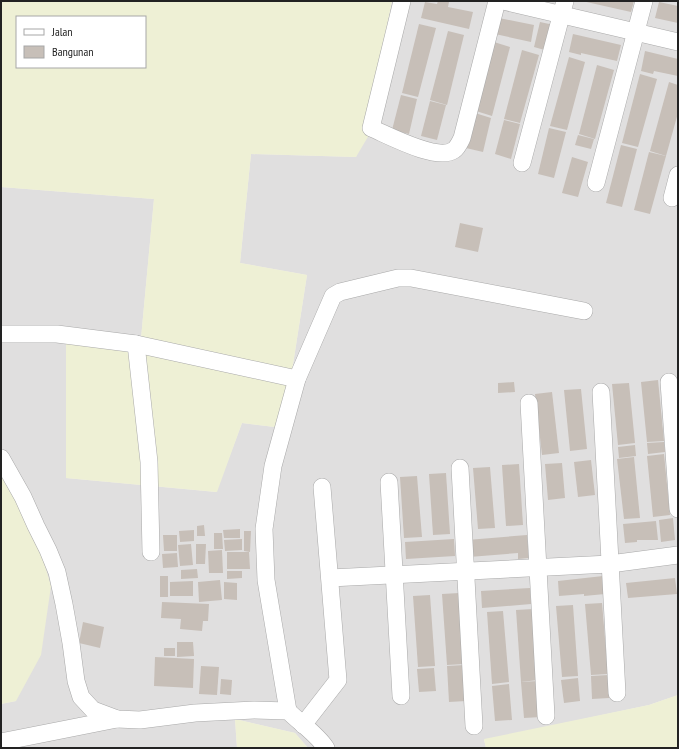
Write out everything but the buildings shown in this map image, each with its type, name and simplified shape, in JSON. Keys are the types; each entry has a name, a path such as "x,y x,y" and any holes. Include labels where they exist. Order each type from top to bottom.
{"street":[{"path":"402,1 371,128 415,148 436,153 453,151 458,146 462,138 497,1"},
{"path":"503,1 563,8 636,32 678,42"},
{"path":"596,183 644,1"},
{"path":"522,163 563,8"},
{"path":"672,198 678,175"},
{"path":"326,748 320,739 288,711 266,580 264,529 273,466 297,379 333,296 340,292 398,278 411,278 584,311"},
{"path":"1,334 57,334 136,344 297,379"},
{"path":"136,344 149,462 151,552"},
{"path":"669,382 678,509"},
{"path":"600,392 617,693"},
{"path":"528,403 546,716"},
{"path":"1,458 23,497 57,572 67,620 76,681 81,697 93,710 117,719"},
{"path":"460,468 474,726"},
{"path":"389,482 401,696"},
{"path":"303,725 338,680 322,487"},
{"path":"330,578 610,564 678,555"},
{"path":"1,742 117,719 140,720 195,713 254,710 288,711"}],"shaded area":[{"path":"392,1 678,1 678,695 649,705 484,740 486,748 308,748 295,733 235,719 237,748 1,748 1,704 16,701 1,458 1,187 154,199 141,339 66,478 216,492 242,423 283,428 307,275 240,263 251,154 356,157 369,112"}],"green space":[{"path":"1,1 392,1 369,112 369,135 356,157 251,154 240,263 307,275 283,428 242,423 217,492 66,478 66,332 141,338 154,199 1,187"},
{"path":"1,458 31,519 51,586 41,655 16,701 1,704"},
{"path":"678,695 678,748 486,748 484,739 649,705"},
{"path":"235,719 295,733 308,748 237,748"}]}
